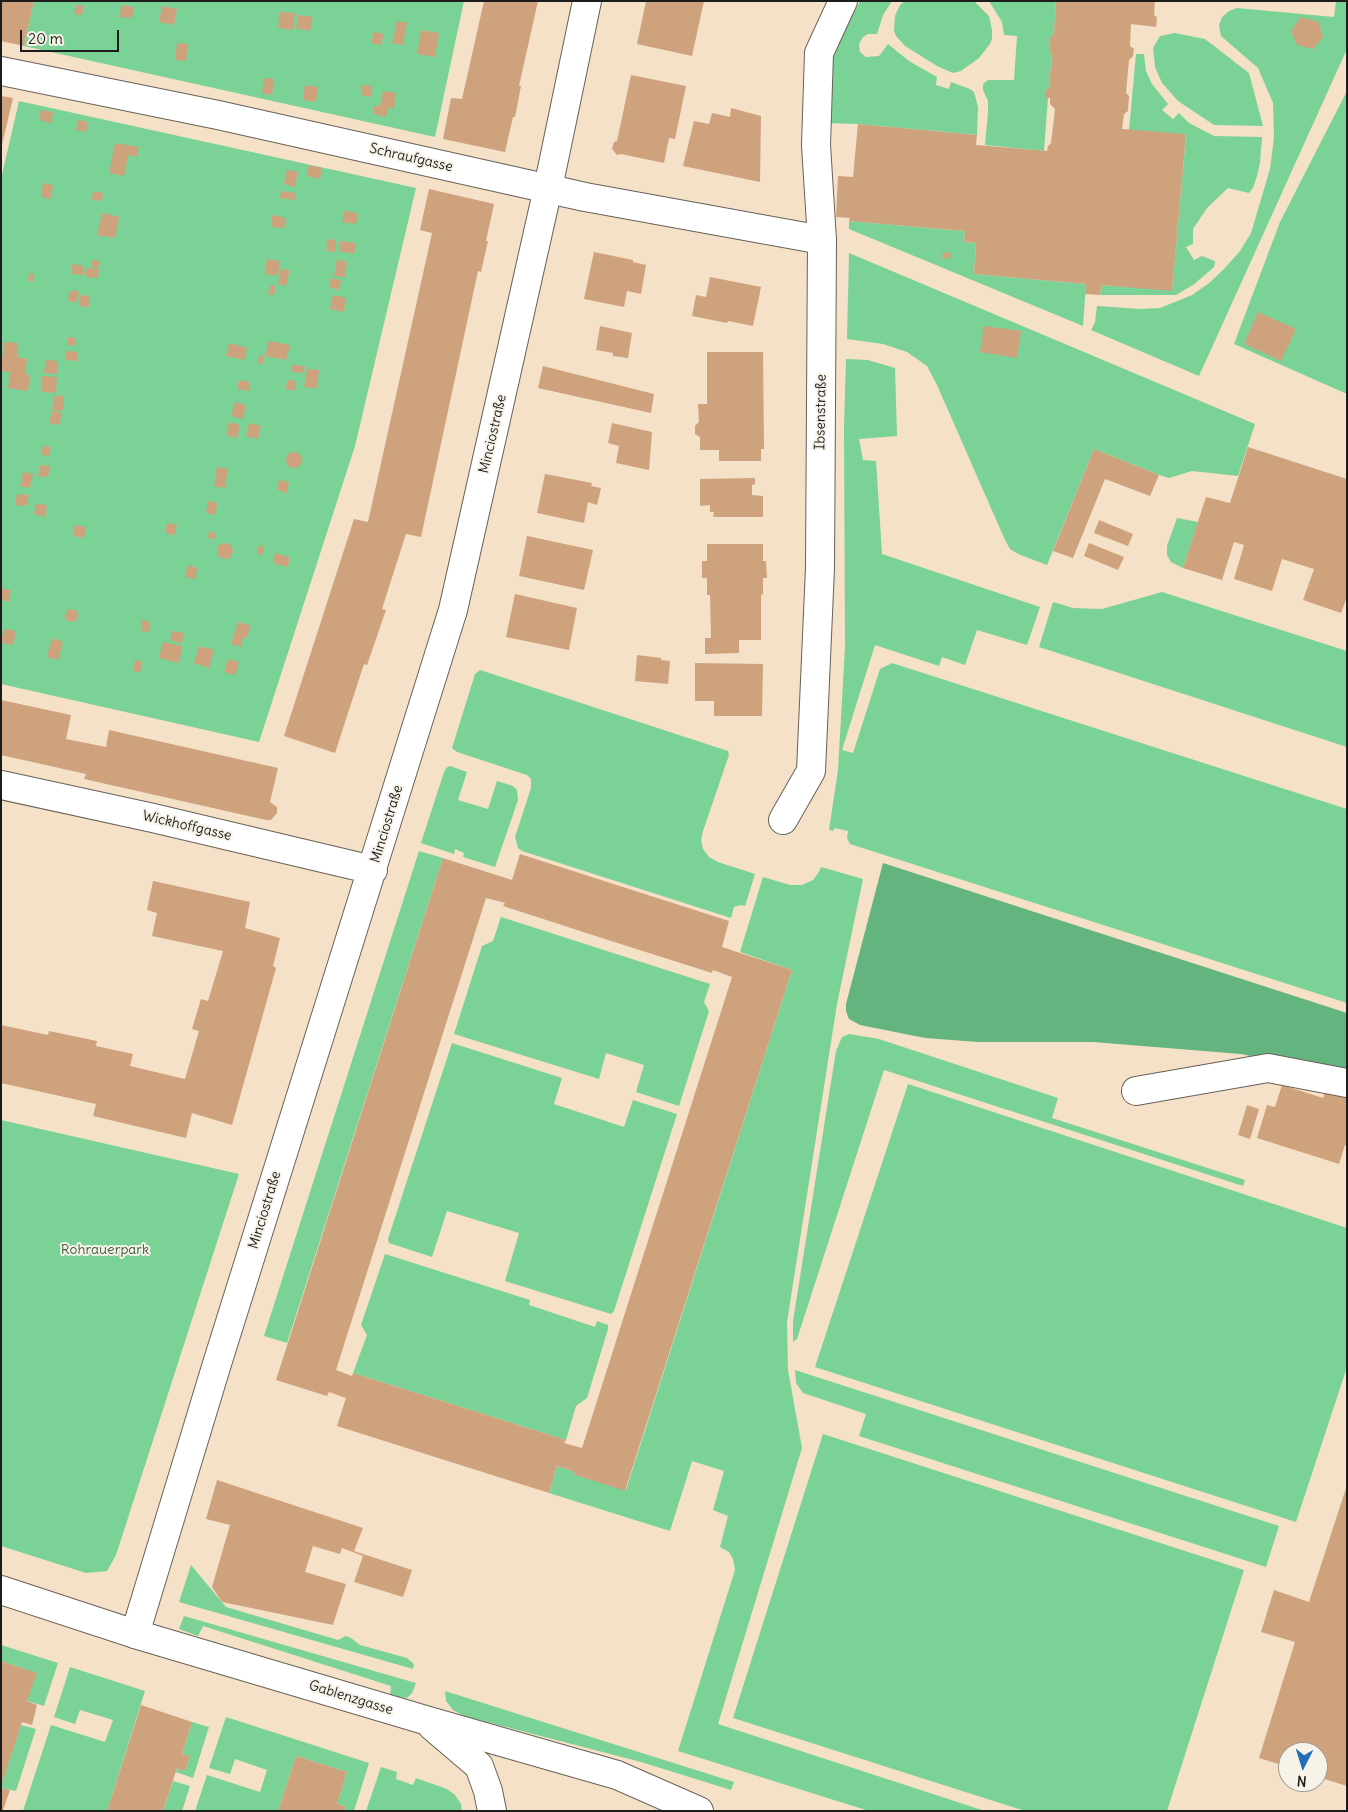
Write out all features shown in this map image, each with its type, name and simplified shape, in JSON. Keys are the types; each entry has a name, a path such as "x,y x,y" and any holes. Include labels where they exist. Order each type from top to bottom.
{"street":[{"name":"Minciostraße","path":"135,1634 228,1329 454,610 548,188 587,1"},
{"name":"Ibsenstraße","path":"784,820 811,771 820,568 822,240 816,145 819,53 843,1"},
{"name":"Schraufgasse","path":"1,71 218,115 585,197 822,240"},
{"name":"Wickhoffgasse","path":"1,785 162,820 373,870"},
{"path":"1136,1091 1268,1068 1347,1083"},
{"name":"Gablenzgasse","path":"1,1590 135,1634 617,1775 699,1811"},
{"path":"425,1720 479,1766 488,1791 492,1811"}],"green space":[{"path":"34,1 464,1 435,137 24,46"},
{"path":"860,1 892,1 883,15 877,34 868,34 863,37 859,44 860,52 866,57 879,56 888,44 909,61 937,77 936,85 949,89 951,82 970,89 974,92 978,107 977,135 858,124 822,123 828,76 836,46"},
{"path":"905,1 974,1 989,16 992,30 990,44 979,58 961,71 953,73 937,66 905,46 896,36 894,31 895,16 900,5"},
{"path":"989,1 1056,1 1054,34 1050,38 1049,50 1052,54 1049,88 1045,91 1045,97 1048,98 1044,151 985,145 988,101 983,90 983,84 988,80 1014,80 1017,36 1004,35 1002,22"},
{"path":"1336,1 1347,1 1347,49 1199,376 1091,330 1095,322 1097,306 1140,309 1160,308 1192,295 1208,284 1224,269 1240,251 1251,233 1270,169 1274,137 1273,103 1258,68 1221,36 1219,25 1222,17 1229,11 1237,8 1334,17"},
{"path":"1175,33 1205,39 1249,73 1263,126 1214,125 1178,101 1162,83 1155,67 1153,48 1160,36"},
{"path":"1136,54 1144,54 1146,71 1152,84 1168,104 1162,110 1173,119 1179,113 1189,123 1214,136 1262,137 1263,126 1260,163 1253,188 1249,193 1228,188 1207,208 1193,229 1193,244 1186,247 1194,260 1202,256 1215,261 1214,267 1193,285 1176,295 1100,295 1101,285 1172,290 1186,135 1129,130"},
{"path":"1347,91 1347,394 1234,344 1280,222"},
{"path":"19,101 416,188 355,446 259,742 1,684 1,179"},
{"path":"849,221 965,231 964,242 976,243 974,274 1086,284 1083,326 849,229"},
{"path":"849,253 1255,424 1238,476 1192,471 1169,478 1094,449 1047,565 1018,554 1010,549 1005,540 927,366 907,352 883,344 847,339"},
{"path":"846,359 868,360 895,368 897,436 859,439 863,460 876,461 882,554 1040,607 1027,645 977,630 965,665 942,657 939,666 875,645 842,750 853,753 880,669 892,663 1347,809 1347,1003 850,844 847,838 848,831 835,828 833,831 829,830 838,770 845,647 844,428"},
{"path":"1177,518 1198,522 1183,568 1171,562 1167,555 1167,546"},
{"path":"1162,592 1347,651 1347,747 1039,647 1053,602 1073,608 1102,609"},
{"path":"480,670 728,751 729,755 701,840 703,849 709,857 718,862 755,874 745,906 734,907 731,918 522,851 518,848 515,837 531,788 531,779 527,775 457,752 452,748 475,674"},
{"path":"450,766 467,772 458,800 488,809 497,781 513,786 517,790 518,800 495,867 463,857 464,853 455,849 454,854 421,843 444,772"},
{"path":"419,851 443,858 287,1343 264,1336"},
{"path":"883,863 1347,1013 1347,1076 1241,1054 1093,1042 978,1042 925,1038 860,1025 849,1019 846,1004"},
{"path":"821,867 863,879 837,1004 787,1322 788,1370 802,1448 718,1724 985,1811 869,1811 678,1751 735,1570 733,1559 729,1552 720,1547 728,1516 713,1510 724,1471 692,1461 670,1531 549,1493 557,1466 573,1471 573,1474 626,1490 792,970 740,952 763,877 790,885 802,885 813,880"},
{"path":"501,917 710,984 704,1002 709,1011 679,1106 636,1092 644,1065 606,1053 599,1079 454,1034 482,946 493,941"},
{"path":"849,1034 879,1039 1058,1098 1052,1118 1245,1180 1243,1186 884,1070 797,1339 793,1342 793,1321 836,1051 842,1037"},
{"path":"452,1043 562,1078 554,1104 624,1127 633,1100 677,1114 614,1311 611,1314 505,1281 519,1233 447,1211 432,1257 389,1243 388,1239"},
{"path":"908,1084 1347,1228 1347,1367 1296,1522 815,1367"},
{"name":"Rohrauerpark","path":"1,1120 239,1174 116,1555 107,1571 86,1573 1,1546"},
{"path":"385,1254 530,1300 529,1305 595,1327 597,1321 608,1325 587,1398 576,1406 566,1440 353,1373 367,1335 361,1325"},
{"path":"795,1370 1279,1526 1266,1567 859,1436 866,1414 803,1393 796,1383"},
{"path":"823,1434 1244,1570 1167,1811 1025,1811 733,1718"},
{"path":"191,1565 226,1607 338,1640 346,1636 360,1645 407,1658 414,1664 413,1669 179,1602"},
{"path":"184,1616 416,1683 412,1693 407,1698 390,1696 391,1686 203,1626 198,1636 179,1629"},
{"path":"1,1645 58,1663 44,1706 27,1701 36,1673 1,1661"},
{"path":"70,1667 145,1691 107,1811 23,1811 51,1725 105,1742 113,1720 80,1710 75,1724 54,1717"},
{"path":"445,1691 734,1782 731,1790 641,1762 464,1716 453,1710 446,1701"},
{"path":"226,1717 369,1763 354,1811 344,1811 345,1806 337,1804 347,1772 296,1756 278,1811 195,1811 207,1775 260,1792 267,1770 235,1759 230,1774 209,1768"},
{"path":"192,1722 209,1727 193,1778 176,1772 177,1768 185,1771 190,1756 182,1754"},
{"path":"21,1725 36,1729 16,1791 1,1788 1,1786"},
{"path":"381,1767 397,1772 396,1779 413,1785 416,1778 447,1789 455,1795 461,1804 462,1811 366,1811"},
{"path":"173,1781 190,1786 182,1811 163,1811"}],"building":[{"path":"1,1 34,1 24,46 1,41"},
{"path":"484,1 538,1 519,86 521,86 515,117 513,117 505,152 443,139 451,98 462,99"},
{"path":"646,1 704,1 692,56 637,44"},
{"path":"1056,1 1155,1 1154,15 1157,17 1156,27 1131,24 1130,46 1134,49 1133,56 1129,60 1126,93 1129,96 1128,111 1124,114 1122,129 1186,134 1172,291 1101,285 1100,295 1085,294 1086,284 974,274 976,243 964,242 965,231 849,221 850,218 836,217 838,176 853,177 858,124 977,135 976,145 1047,151 1051,143 1055,109 1050,104 1050,98 1045,98 1045,91 1049,88 1052,54 1049,50 1050,38 1054,34"},
{"path":"76,5 84,6 82,15 74,14"},
{"path":"121,5 134,7 132,18 120,17"},
{"path":"162,6 177,9 174,25 159,22"},
{"path":"280,12 295,13 293,30 278,28"},
{"path":"298,15 313,17 310,31 296,28"},
{"path":"1301,17 1319,22 1323,37 1313,49 1297,45 1291,31"},
{"path":"397,21 407,23 403,45 392,43"},
{"path":"421,30 439,33 435,57 417,54"},
{"path":"374,32 384,34 381,45 371,43"},
{"path":"177,43 188,44 186,61 175,60"},
{"path":"631,75 686,86 675,139 669,138 664,163 621,154 617,155 612,149 614,142 617,141"},
{"path":"264,78 274,79 272,95 262,93"},
{"path":"305,85 318,87 316,102 303,100"},
{"path":"362,85 372,86 371,97 361,95"},
{"path":"383,91 396,93 394,109 388,107 386,117 373,114 374,106 380,106"},
{"path":"1,96 13,98 2,145 1,145"},
{"path":"731,108 761,116 760,182 683,166 694,121 709,124 712,113 730,117"},
{"path":"41,110 53,112 51,123 39,120"},
{"path":"78,120 88,122 86,132 76,130"},
{"path":"115,143 139,147 137,157 128,155 124,176 109,173"},
{"path":"309,165 322,168 320,179 307,176"},
{"path":"287,170 298,172 295,187 284,184"},
{"path":"43,183 53,185 51,199 41,197"},
{"path":"429,189 494,204 486,241 488,241 481,272 478,271 421,537 406,534 382,609 386,610 367,665 364,664 335,753 284,736 354,519 368,522 432,233 420,230"},
{"path":"93,191 103,193 102,201 92,200"},
{"path":"281,191 296,193 295,200 280,198"},
{"path":"344,211 358,213 356,224 342,222"},
{"path":"102,213 119,217 115,238 97,235"},
{"path":"272,215 286,218 284,228 271,227"},
{"path":"328,239 336,240 335,252 326,251"},
{"path":"340,241 356,243 354,254 339,251"},
{"path":"594,252 633,260 633,262 646,265 641,294 627,291 624,307 584,299"},
{"path":"943,252 951,253 950,259 942,258"},
{"path":"267,259 280,261 278,276 265,274"},
{"path":"337,259 347,262 345,277 334,276"},
{"path":"92,260 100,261 99,268 91,267"},
{"path":"72,264 84,266 83,275 71,274"},
{"path":"86,268 99,269 98,278 85,277"},
{"path":"281,269 290,270 286,286 278,284"},
{"path":"29,273 34,274 33,282 28,281"},
{"path":"710,277 761,287 753,326 692,316 696,295 706,297"},
{"path":"331,278 341,280 339,290 329,287"},
{"path":"270,285 276,286 274,295 268,294"},
{"path":"69,291 79,291 77,302 68,301"},
{"path":"80,295 90,296 89,307 79,306"},
{"path":"333,295 346,298 344,312 330,309"},
{"path":"1258,312 1296,329 1281,361 1244,344"},
{"path":"600,326 632,333 628,358 613,356 613,353 596,350"},
{"path":"984,326 1021,331 1017,358 980,352"},
{"path":"68,337 76,338 76,346 67,345"},
{"path":"269,341 290,345 286,360 265,356"},
{"path":"4,342 18,343 17,357 27,359 25,374 30,375 28,391 8,388 10,372 1,371"},
{"path":"229,343 247,348 244,360 226,356"},
{"path":"66,351 77,352 77,361 65,360"},
{"path":"707,352 763,352 764,449 761,449 761,461 719,461 719,450 700,450 700,437 695,434 695,426 699,422 698,404 707,404"},
{"path":"259,355 264,355 263,364 258,363"},
{"path":"46,360 58,361 57,374 44,373"},
{"path":"292,365 305,366 304,373 291,372"},
{"path":"543,366 654,394 651,413 538,388"},
{"path":"307,369 319,370 317,388 304,387"},
{"path":"42,376 57,377 56,393 41,392"},
{"path":"239,380 250,382 249,391 237,389"},
{"path":"287,380 296,381 295,391 286,389"},
{"path":"54,396 64,396 63,411 52,410"},
{"path":"235,402 246,405 243,419 231,416"},
{"path":"52,411 62,413 59,425 49,423"},
{"path":"229,422 240,425 237,438 226,435"},
{"path":"249,423 261,426 258,439 246,436"},
{"path":"612,423 652,432 649,470 616,463 619,446 608,443"},
{"path":"43,446 51,447 49,456 41,455"},
{"path":"1248,447 1347,479 1347,597 1341,613 1303,600 1314,569 1282,559 1272,591 1234,579 1244,545 1234,542 1222,580 1183,568 1206,497 1230,503"},
{"path":"1094,449 1159,475 1150,496 1105,479 1073,558 1053,551"},
{"path":"294,452 300,454 302,460 300,466 294,468 288,466 286,460 288,454"},
{"path":"40,465 50,466 48,477 38,476"},
{"path":"217,467 228,469 225,488 214,486"},
{"path":"23,472 33,474 30,488 20,486"},
{"path":"545,474 592,483 591,486 601,488 597,505 588,502 584,523 537,513"},
{"path":"755,478 755,484 752,485 752,495 763,496 763,517 713,517 714,512 710,512 710,505 700,506 700,479"},
{"path":"279,480 289,482 287,493 277,490"},
{"path":"17,494 29,495 27,506 15,505"},
{"path":"208,501 218,503 215,515 206,513"},
{"path":"36,504 47,505 45,517 34,514"},
{"path":"1099,520 1133,534 1128,546 1094,533"},
{"path":"167,523 177,525 175,535 165,533"},
{"path":"75,525 86,527 84,538 73,536"},
{"path":"209,531 216,533 215,539 208,538"},
{"path":"527,536 593,550 584,590 519,576"},
{"path":"225,543 231,545 233,551 231,557 225,559 219,557 217,551 219,545"},
{"path":"1089,543 1124,557 1118,570 1084,556"},
{"path":"707,544 763,544 763,561 766,561 767,578 763,578 763,594 761,595 761,640 739,640 739,653 705,654 705,638 711,638 710,595 707,595 707,578 702,578 702,561 707,561"},
{"path":"259,545 264,546 262,555 257,554"},
{"path":"275,553 290,557 288,567 273,563"},
{"path":"188,565 198,568 195,579 185,577"},
{"path":"1,588 11,590 9,602 1,600"},
{"path":"515,594 577,608 569,650 506,637"},
{"path":"67,609 78,611 76,622 65,620"},
{"path":"142,620 150,622 149,632 141,631"},
{"path":"238,622 250,625 247,638 243,637 241,647 231,644"},
{"path":"4,629 16,631 13,645 1,643"},
{"path":"172,631 184,633 182,643 170,640"},
{"path":"52,638 63,642 58,660 47,657"},
{"path":"163,642 182,646 179,663 159,658"},
{"path":"199,646 214,650 209,668 194,663"},
{"path":"637,655 670,661 668,684 635,681"},
{"path":"228,659 239,662 235,675 224,672"},
{"path":"135,660 142,661 140,673 133,671"},
{"path":"695,663 763,664 762,716 714,716 714,701 695,701"},
{"path":"1,700 71,715 66,739 106,747 109,730 278,768 270,802 277,807 277,813 271,820 266,820 84,779 86,774 1,755"},
{"path":"520,854 729,921 722,947 792,970 625,1491 573,1474 573,1471 557,1466 549,1493 337,1426 346,1398 329,1392 327,1396 276,1380 443,858 512,880","holes":["486,898 505,903 503,906 712,973 713,970 732,977 582,1448 564,1443 566,1440 353,1373 352,1376 336,1370"]},
{"path":"153,881 250,902 245,928 280,938 273,966 276,968 232,1125 192,1113 186,1138 93,1116 96,1104 1,1083 1,1025 48,1035 49,1031 97,1041 96,1046 133,1054 130,1066 185,1079 199,1031 192,1029 201,999 208,1001 223,951 152,936 157,913 147,910"},
{"path":"1282,1085 1323,1098 1326,1089 1347,1096 1347,1146 1345,1145 1339,1164 1257,1138 1267,1105 1275,1107"},
{"path":"1247,1105 1259,1109 1250,1139 1238,1135"},
{"path":"217,1480 363,1528 354,1551 412,1570 403,1597 354,1582 363,1556 342,1548 340,1554 313,1546 305,1572 346,1584 333,1625 222,1602 212,1587 230,1525 206,1519"},
{"path":"1347,1485 1347,1786 1328,1780 1328,1742 1278,1742 1278,1764 1259,1758 1295,1642 1261,1632 1274,1590 1309,1602"},
{"path":"1,1661 37,1673 27,1701 37,1705 32,1725 22,1722 2,1784"},
{"path":"141,1705 192,1722 182,1754 190,1756 185,1771 177,1768 163,1811 107,1811"},
{"path":"296,1756 347,1772 337,1804 345,1806 344,1811 278,1811"},
{"path":"1,1788 10,1790 3,1810 1,1809"}]}
